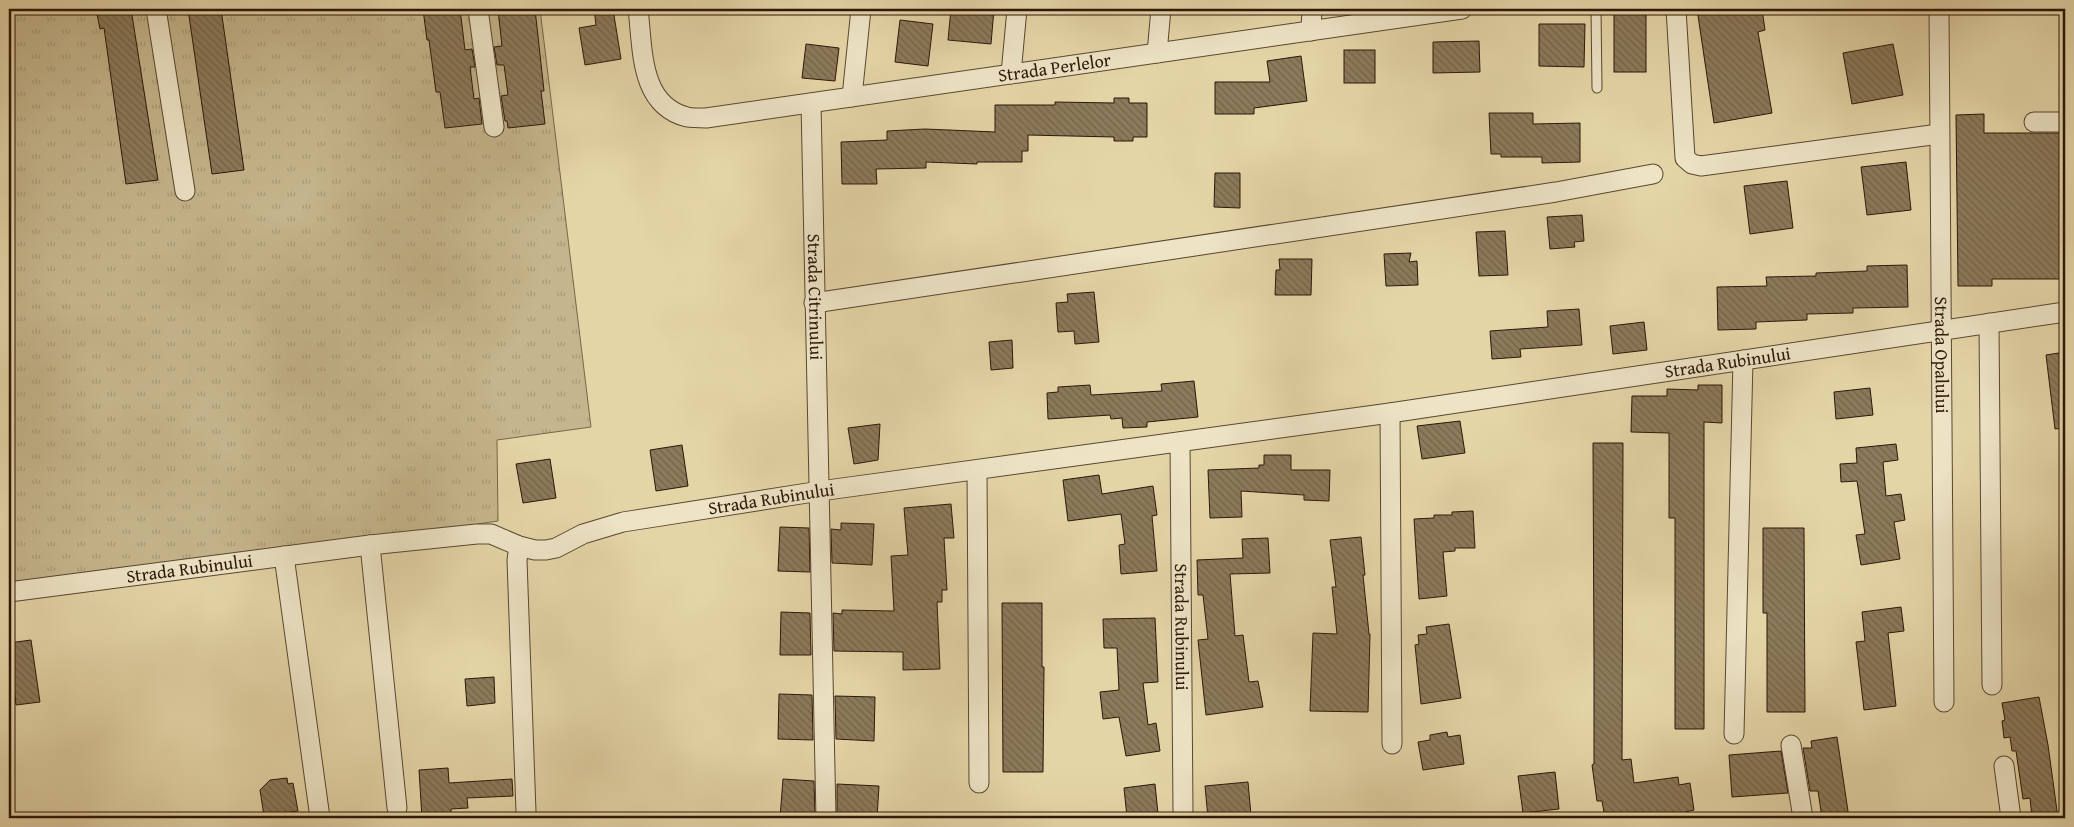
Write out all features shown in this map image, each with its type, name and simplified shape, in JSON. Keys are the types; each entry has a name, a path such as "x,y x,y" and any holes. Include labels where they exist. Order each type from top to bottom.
{"street":[{"path":"156,9 185,191"},
{"path":"478,9 494,127"},
{"name":"Strada Perlelor","path":"638,9 646,75 653,94 668,108 687,117 706,118 1462,9"},
{"path":"852,97 861,9"},
{"path":"1011,74 1017,9"},
{"path":"1157,53 1161,9"},
{"path":"1310,31 1312,9"},
{"path":"1676,9 1685,158 1692,164 1701,166 1939,134"},
{"name":"Strada Opalului","path":"1939,9 1944,702"},
{"name":"Strada Citrinului","path":"811,103 826,818"},
{"path":"2034,122 2065,122"},
{"path":"814,303 1556,192 1653,174"},
{"name":"Strada Rubinului","path":"9,592 370,545 491,534 519,546 535,550 546,550 556,548 583,534 622,522 820,491 1390,413 2065,312"},
{"path":"1989,323 1992,685"},
{"path":"1734,734 1743,360"},
{"path":"1390,413 1392,744"},
{"name":"Strada Rubinului","path":"1180,442 1182,811"},
{"path":"977,470 978,783"},
{"path":"370,545 397,808"},
{"path":"519,546 517,560 526,812"},
{"path":"284,556 320,818"},
{"path":"1791,745 1803,818"},
{"path":"2004,766 2011,818"}],"lane":[{"path":"1596,9 1597,88"}],"green space":[{"path":"9,9 540,9 591,427 497,440 498,521 9,593"}],"building":[{"path":"96,9 131,9 158,180 126,184 104,28 100,29"},
{"path":"188,9 221,9 244,170 212,174"},
{"path":"423,9 460,9 465,50 472,49 475,67 470,67 474,99 479,98 482,124 445,128 440,92 436,92"},
{"path":"498,9 535,9 544,91 541,91 545,124 508,128 507,121 505,121 501,96 508,95 504,65 497,65 494,47 502,46"},
{"path":"594,9 613,9 621,59 585,65 579,28 596,25"},
{"path":"951,9 994,9 991,44 948,40"},
{"path":"1614,9 1646,9 1646,72 1614,72"},
{"path":"1697,9 1762,9 1765,30 1758,32 1772,113 1714,123"},
{"path":"900,20 933,24 928,66 895,62"},
{"path":"1539,24 1585,24 1584,67 1539,66"},
{"path":"1479,41 1480,72 1433,73 1433,42"},
{"path":"806,44 839,48 835,81 802,78"},
{"path":"1893,44 1903,95 1852,104 1843,53"},
{"path":"1344,50 1375,50 1375,83 1344,83"},
{"path":"1301,56 1307,101 1254,108 1254,114 1215,114 1215,82 1270,82 1267,61"},
{"path":"1114,98 1129,98 1129,103 1147,103 1147,137 1133,137 1133,141 1114,141 1114,137 1028,135 1028,151 1022,151 1022,162 977,162 977,164 926,162 926,168 876,169 877,184 842,184 841,142 887,140 887,131 925,129 995,132 995,105 1055,105 1055,102 1114,103"},
{"path":"1489,113 1533,113 1533,124 1580,123 1580,162 1542,163 1542,157 1501,157 1501,154 1491,154"},
{"path":"1984,114 1984,133 2065,133 2065,279 1992,279 1992,286 1958,286 1956,115"},
{"path":"1906,162 1911,210 1867,215 1861,167"},
{"path":"1215,173 1240,173 1240,208 1214,207"},
{"path":"1787,181 1793,228 1750,234 1744,186"},
{"path":"1582,215 1584,241 1574,242 1575,247 1550,249 1547,217"},
{"path":"1505,231 1508,275 1479,276 1476,232"},
{"path":"1411,253 1409,262 1417,261 1418,285 1386,286 1384,254"},
{"path":"1279,259 1312,259 1311,295 1275,295 1276,270 1280,270"},
{"path":"1907,265 1908,307 1853,308 1853,313 1807,314 1807,320 1756,322 1756,329 1718,330 1717,287 1767,286 1766,277 1816,276 1816,273 1867,271 1867,266"},
{"path":"1094,292 1099,342 1075,344 1074,331 1058,332 1056,303 1068,302 1067,294"},
{"path":"1579,309 1582,345 1520,349 1521,357 1492,359 1490,331 1548,327 1547,311"},
{"path":"1644,322 1647,350 1613,354 1610,326"},
{"path":"1012,340 1013,368 991,370 989,342"},
{"path":"2065,352 2065,428 2055,429 2046,355"},
{"path":"1194,381 1198,417 1147,422 1147,427 1123,428 1122,418 1111,419 1110,415 1048,419 1047,393 1058,392 1058,387 1090,385 1091,395 1162,391 1161,384"},
{"path":"1698,385 1722,385 1722,423 1704,422 1704,729 1675,729 1675,518 1669,518 1669,433 1631,432 1632,396 1667,396 1667,389 1698,390"},
{"path":"1870,388 1873,415 1836,419 1834,392"},
{"path":"1460,421 1465,453 1422,459 1417,426"},
{"path":"880,424 878,460 854,464 848,428"},
{"path":"1593,443 1623,443 1622,760 1631,759 1634,783 1678,777 1679,785 1690,783 1694,810 1685,812 1686,818 1605,818 1602,801 1597,801 1592,765 1594,764"},
{"path":"1896,444 1898,460 1883,462 1886,496 1901,494 1905,520 1894,522 1900,559 1861,565 1856,535 1865,534 1857,481 1841,482 1840,464 1857,463 1856,448"},
{"path":"682,445 688,486 656,491 650,450"},
{"path":"1264,455 1291,455 1291,470 1330,470 1329,501 1304,500 1304,495 1241,491 1242,517 1210,518 1208,470 1259,468 1259,465 1264,465"},
{"path":"550,459 556,498 523,503 516,464"},
{"path":"1099,475 1102,494 1153,486 1157,515 1152,516 1157,571 1121,574 1119,545 1125,544 1121,514 1068,521 1063,480"},
{"path":"951,504 954,538 944,538 947,590 942,590 942,602 937,602 940,669 903,670 903,652 834,651 833,613 842,614 842,610 894,611 891,556 908,555 904,508"},
{"path":"1473,511 1475,548 1455,548 1455,551 1443,552 1447,596 1419,599 1414,519 1434,518 1434,515 1452,515 1452,512"},
{"path":"841,523 874,524 872,565 832,563 831,529 841,530"},
{"path":"780,527 809,528 810,572 778,571"},
{"path":"1763,528 1804,528 1805,712 1767,712 1767,613 1763,613"},
{"path":"1361,537 1365,575 1363,575 1370,634 1368,712 1310,711 1313,633 1337,634 1332,587 1336,587 1330,540"},
{"path":"1268,538 1270,573 1230,574 1235,636 1243,635 1249,682 1258,681 1263,707 1206,715 1198,640 1208,639 1203,595 1198,595 1197,560 1243,558 1242,539"},
{"path":"1002,603 1042,603 1042,667 1044,667 1043,772 1003,772"},
{"path":"1901,607 1904,631 1888,633 1896,706 1864,710 1856,642 1865,641 1862,612"},
{"path":"781,612 810,613 811,655 780,655"},
{"path":"1155,618 1158,682 1143,683 1148,725 1156,723 1160,751 1126,756 1119,717 1103,719 1100,692 1119,690 1117,648 1104,648 1103,619"},
{"path":"1449,624 1461,698 1421,704 1415,645 1419,644 1418,635 1427,634 1426,627"},
{"path":"31,640 40,702 16,705 9,643"},
{"path":"494,677 495,703 467,706 465,679"},
{"path":"779,694 812,695 813,740 778,739"},
{"path":"835,696 875,697 874,741 836,739"},
{"path":"2039,697 2058,818 2032,818 2030,798 2023,799 2016,751 2012,751 2010,737 2004,738 2002,721 2005,720 2002,703"},
{"path":"1447,732 1448,737 1460,735 1464,764 1423,770 1418,742 1430,740 1430,735"},
{"path":"1837,737 1849,818 1822,818 1818,791 1810,791 1803,748 1812,748 1811,741"},
{"path":"1781,751 1788,793 1732,797 1729,755"},
{"path":"448,768 449,783 512,779 513,796 467,798 468,808 451,809 451,818 422,818 419,770"},
{"path":"1555,772 1559,809 1523,813 1518,776"},
{"path":"287,778 288,784 293,783 298,811 264,816 260,790 270,780"},
{"path":"783,779 814,781 815,818 780,818"},
{"path":"1248,782 1251,815 1208,818 1205,786"},
{"path":"837,784 879,786 877,818 837,818"},
{"path":"1155,784 1158,814 1127,817 1124,788"}]}
